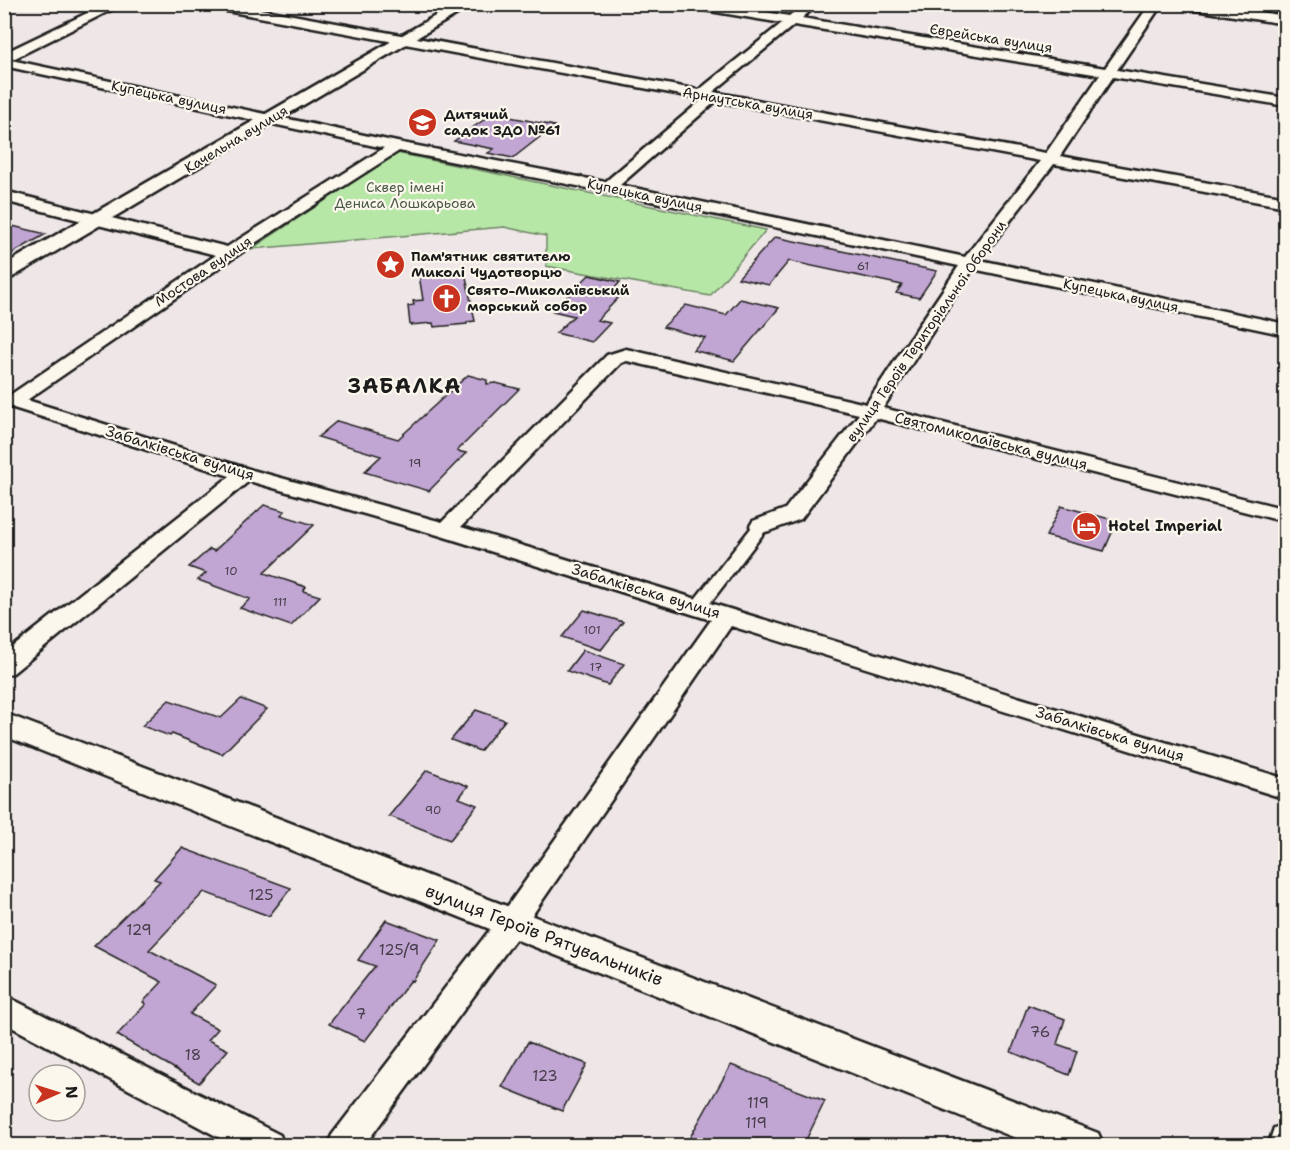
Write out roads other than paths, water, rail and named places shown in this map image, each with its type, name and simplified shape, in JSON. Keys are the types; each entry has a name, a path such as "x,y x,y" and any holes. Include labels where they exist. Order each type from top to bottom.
{"street":[{"path":"4,60 117,4"},
{"name":"Арнаутська вулиця","path":"210,4 1286,202"},
{"name":"Качельна вулиця","path":"4,274 467,4"},
{"name":"Єврейська вулиця","path":"692,4 1286,102"},
{"path":"609,187 707,96 812,4"},
{"name":"вулиця Героїв Територіальної Оборони","path":"698,607 761,526 793,514 871,411 969,263 1050,159 1111,74 1156,4"},
{"path":"1182,4 1286,20"},
{"name":"Купецька вулиця","path":"4,60 397,146 609,187 1286,330"},
{"name":"Мостова вулиця","path":"9,400 397,146"},
{"path":"4,196 229,254"},
{"name":"Святомиколаївська вулиця","path":"446,530 614,359 626,355 871,411 1286,516"},
{"name":"Забалківська вулиця","path":"9,400 245,474 446,530 1286,789"},
{"path":"4,667 245,474"},
{"path":"344,1146 512,922 726,616"},
{"name":"вулиця Героїв Рятувальників","path":"4,724 1084,1146"},
{"path":"4,1008 268,1146"},
{"path":"1284,1146 1286,1139"}],"place":[{"name":"Дитячий садок ЗДО №61","path":"423,122"},
{"name":"Пам'ятник святителю Миколі Чудотворцю","path":"390,264"},
{"name":"Свято-Миколаївський морський собор","path":"446,298"},
{"name":"Hotel Imperial","path":"1087,526"}],"district":[{"name":"ЗАБАЛКА","path":"405,386"}],"park label":[{"name":"Сквер імені Дениса Лошкарьова","path":"405,196"}]}
